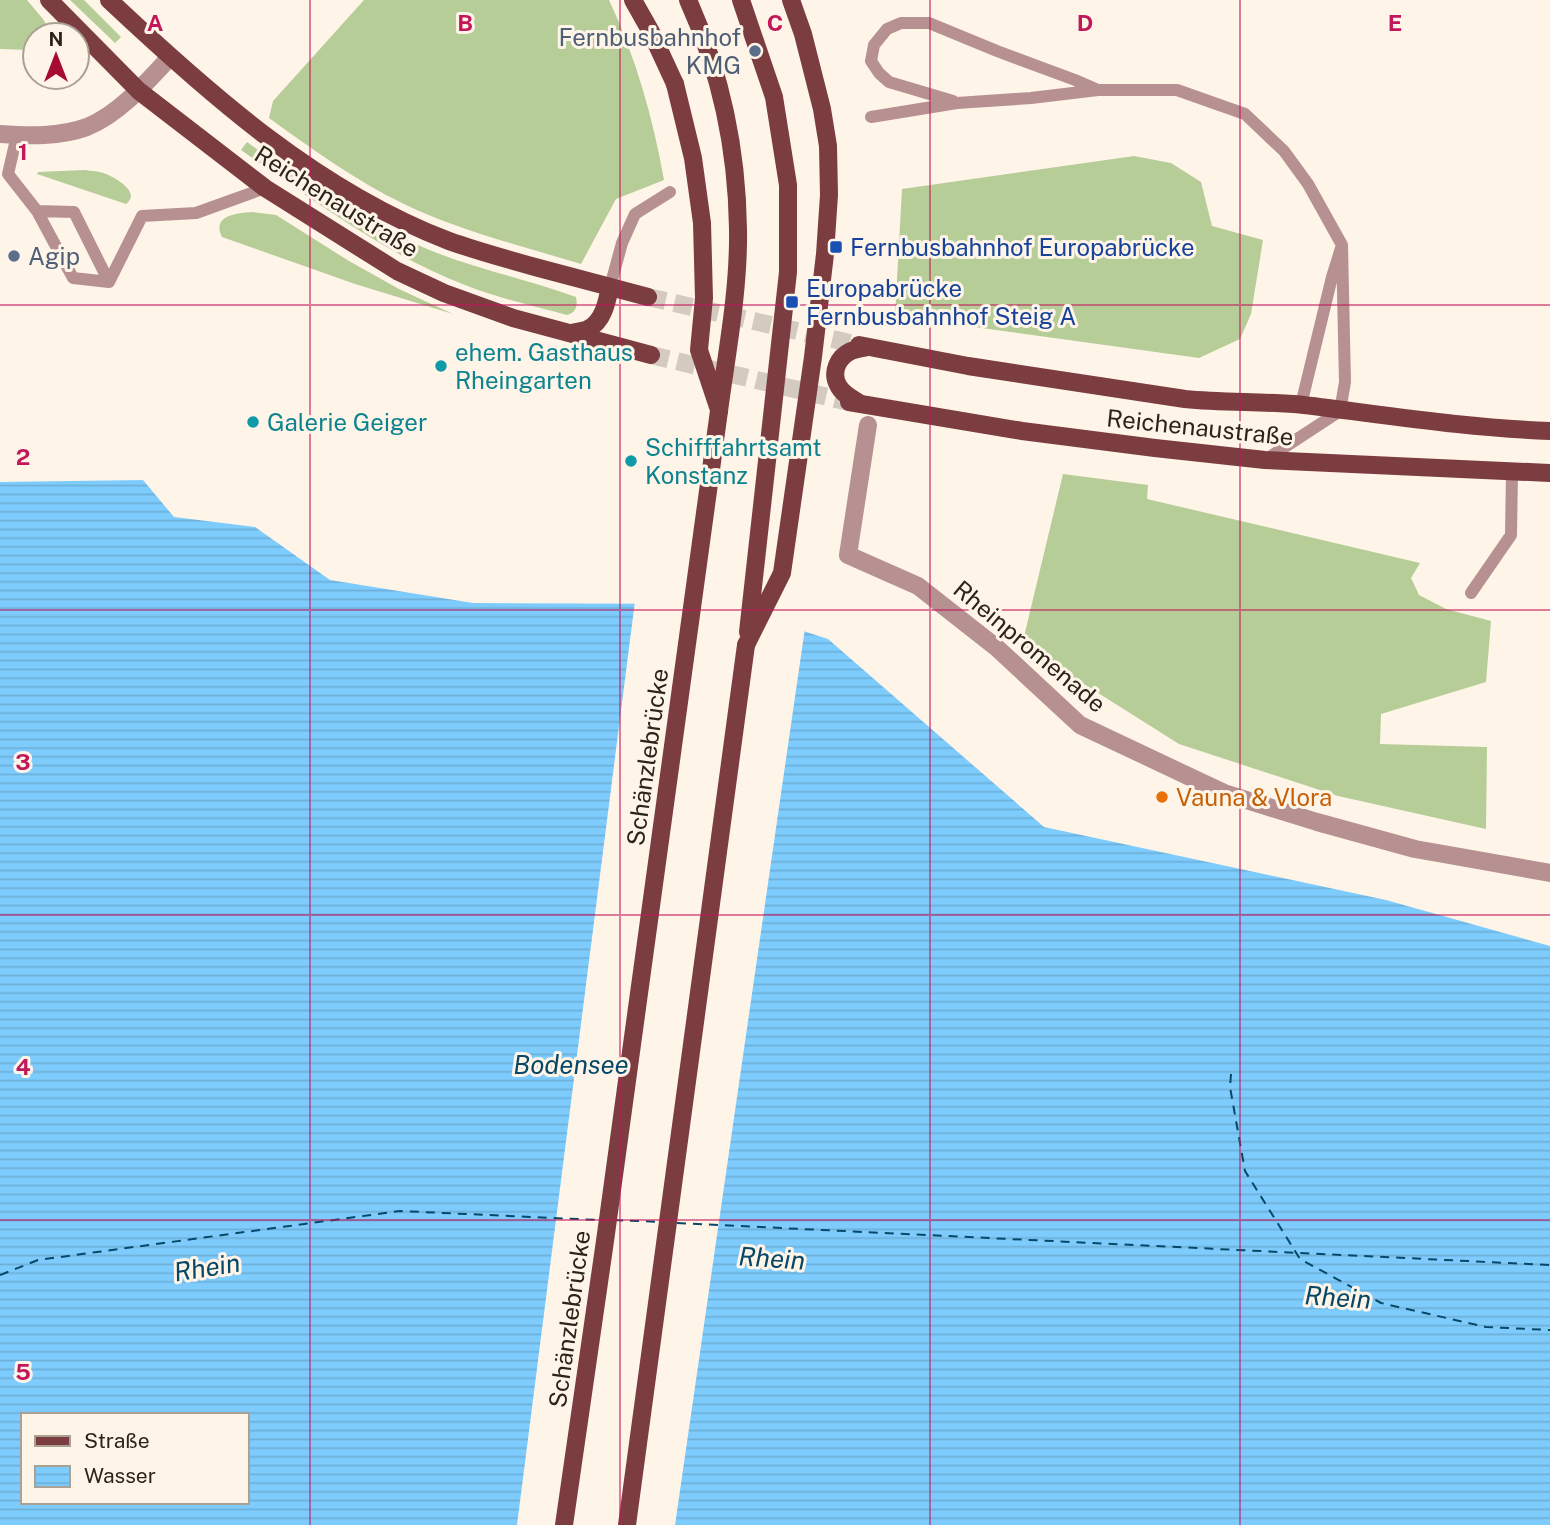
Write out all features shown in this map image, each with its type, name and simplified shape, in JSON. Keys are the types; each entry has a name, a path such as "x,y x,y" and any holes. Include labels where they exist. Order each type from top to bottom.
{"main road":[{"name":"Reichenaustraße","path":"48,0 139,91 265,188 397,271 457,298 513,318 651,355"},
{"name":"Reichenaustraße","path":"109,0 170,57 249,122 303,163 352,194 449,241 648,297"},
{"path":"633,0 675,84 693,158 702,223 704,298 699,350 719,411"},
{"name":"Schänzlebrücke","path":"564,1525 734,303 738,231 735,169 723,98 701,29 688,0"},
{"path":"627,1525 746,645 788,272 788,185 774,97 741,0"},
{"path":"746,645 782,573 825,254 829,195 828,146 822,108 803,34 790,0"},
{"path":"569,334 589,329 597,322 605,309 610,288"},
{"name":"Reichenaustraße","path":"1550,431 1508,429 1301,405 1211,402 968,366 863,346 849,352 838,362 835,373 837,385 855,403 1022,431 1265,460 1550,473"}],"street":[{"path":"8,135 67,133 88,127 139,91 170,57"},
{"name":"Rheinpromenade","path":"867,425 848,555 919,586 998,648 1080,725 1224,793 1415,849 1550,873"}],"lane":[{"path":"957,103 889,82 879,73 871,61 874,45 887,29 901,23 929,23 1098,90"},
{"path":"871,117 957,103 1098,90 1177,90 1245,114 1284,151 1308,184 1342,244 1345,382 1340,411 1265,460"},
{"path":"8,135 8,174 37,211 73,278 109,282"},
{"path":"109,282 142,216 196,213 265,188"},
{"path":"610,288 622,243 635,214 670,192"},
{"path":"37,211 74,212 109,282"},
{"path":"1301,405 1342,244"},
{"path":"1471,593 1511,535 1511,471"}],"green space":[{"path":"0,0 27,0 44,21 21,21 21,50 0,49"},
{"path":"70,0 84,0 121,37 115,43"},
{"path":"364,0 609,0 642,88 664,180 616,199 581,264 425,214 369,185 269,118 273,101"},
{"path":"247,142 318,193 379,227 445,256 576,297 576,308 567,315 503,298 465,285 406,258 321,206 241,150"},
{"path":"1134,156 1171,163 1201,182 1212,226 1263,240 1251,314 1240,339 1199,358 895,316 902,189"},
{"path":"84,170 101,172 116,179 129,191 130,200 126,204 37,174"},
{"path":"253,212 276,215 399,289 453,314 355,284 222,237 220,224 223,220"},
{"path":"1063,474 1148,485 1147,499 1420,563 1411,578 1419,595 1446,609 1491,621 1486,682 1381,714 1380,744 1487,747 1486,829 1338,796 1179,744 1022,645"}],"water":[{"name":"Bodensee","path":"143,480 174,517 255,527 330,580 473,603 721,604 828,639 1044,827 1386,900 1550,946 1550,1525 0,1525 0,482"}],"pier":[{"path":"635,601 722,601 805,628 675,1525 517,1525"}],"ferry route":[{"path":"1231,1074 1230,1087 1245,1171 1300,1259 1381,1303 1486,1327 1550,1330"},
{"path":"0,1275 38,1260 400,1211 598,1220"},
{"path":"614,1220 661,1222"},
{"path":"677,1223 1550,1265"}],"tunnel":[{"path":"648,297 859,345"},
{"path":"651,355 849,402"}],"place":[{"name":"Fernbusbahnhof KMG","path":"755,51"},
{"name":"Fernbusbahnhof Europabrücke","path":"836,247"},
{"name":"Agip","path":"14,256"},
{"name":"Europabrücke Fernbusbahnhof Steig A","path":"792,302"},
{"name":"ehem. Gasthaus Rheingarten","path":"441,366"},
{"name":"Galerie Geiger","path":"253,422"},
{"name":"Schifffahrtsamt Konstanz","path":"631,461"},
{"name":"Vauna & Vlora","path":"1162,797"}],"water label":[{"name":"Rhein","path":"772,1258"},
{"name":"Rhein","path":"207,1267"},
{"name":"Rhein","path":"1338,1297"}]}
